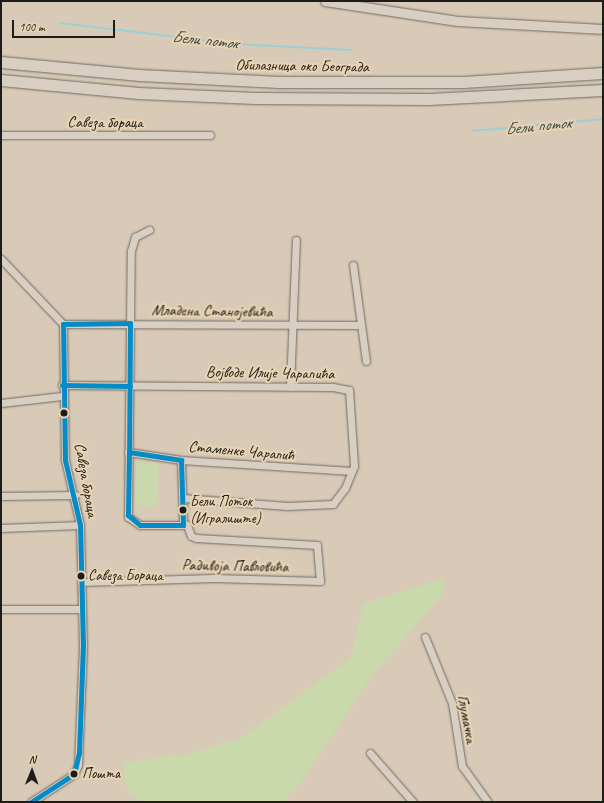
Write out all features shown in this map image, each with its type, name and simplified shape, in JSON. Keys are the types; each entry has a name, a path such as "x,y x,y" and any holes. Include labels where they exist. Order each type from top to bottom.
{"highway":[{"name":"Обилазница око Београда","path":"1,62 139,76 279,82 463,82 603,73"},
{"name":"Обилазница око Београда","path":"1,80 138,93 249,98 451,99 603,90"}],"main road":[{"path":"325,1 458,21 603,29"}],"street":[{"name":"Савеза бораца","path":"1,135 210,135"},
{"name":"Младена Станојевића","path":"130,323 132,244 135,237 149,230"},
{"name":"Младена Станојевића","path":"293,325 296,240"},
{"path":"1,259 63,324"},
{"path":"353,265 366,361"},
{"name":"Младена Станојевића","path":"63,324 130,323 360,325"},
{"path":"130,323 128,452 130,519 140,525 183,524 181,460"},
{"name":"Савеза бораца","path":"31,802 74,774 78,765 82,609 80,525 75,495 65,460 62,396 63,324"},
{"path":"290,387 293,325"},
{"name":"Војводе Илије Чарапића","path":"62,385 290,387 349,390 353,414 352,471 338,500 322,507 183,498"},
{"path":"1,403 62,396"},
{"name":"Стаменке Чарапић","path":"128,452 181,460 352,471"},
{"path":"1,496 75,495"},
{"name":"Радивоја Павловића","path":"81,582 214,578 317,583 321,579 319,546 193,538 188,526 183,524"},
{"path":"1,528 80,525"},
{"path":"1,609 82,609"},
{"name":"Глумачка","path":"425,637 452,703 462,766 488,802"},
{"path":"370,753 413,802"}],"green space":[{"path":"137,462 159,463 157,506 135,505"},
{"path":"443,578 443,594 373,674 300,783 281,802 143,802 127,790 123,763 177,754 179,757 239,739 351,658 363,604"}],"waterway":[{"name":"Бели поток","path":"60,23 235,44 351,50"},
{"name":"Бели поток","path":"472,131 603,119"}],"transit line":[{"path":"31,802 74,774 79,753 83,646 80,525 65,460 63,324 130,323 129,452"},
{"path":"62,385 130,386"},
{"path":"129,452 181,460 183,525 140,525 128,515 129,452"}],"place":[{"name":"Бели Поток (Игралиште)","path":"183,510"},
{"name":"Савеза Бораца","path":"81,576"},
{"name":"Пошта","path":"74,774"}]}
